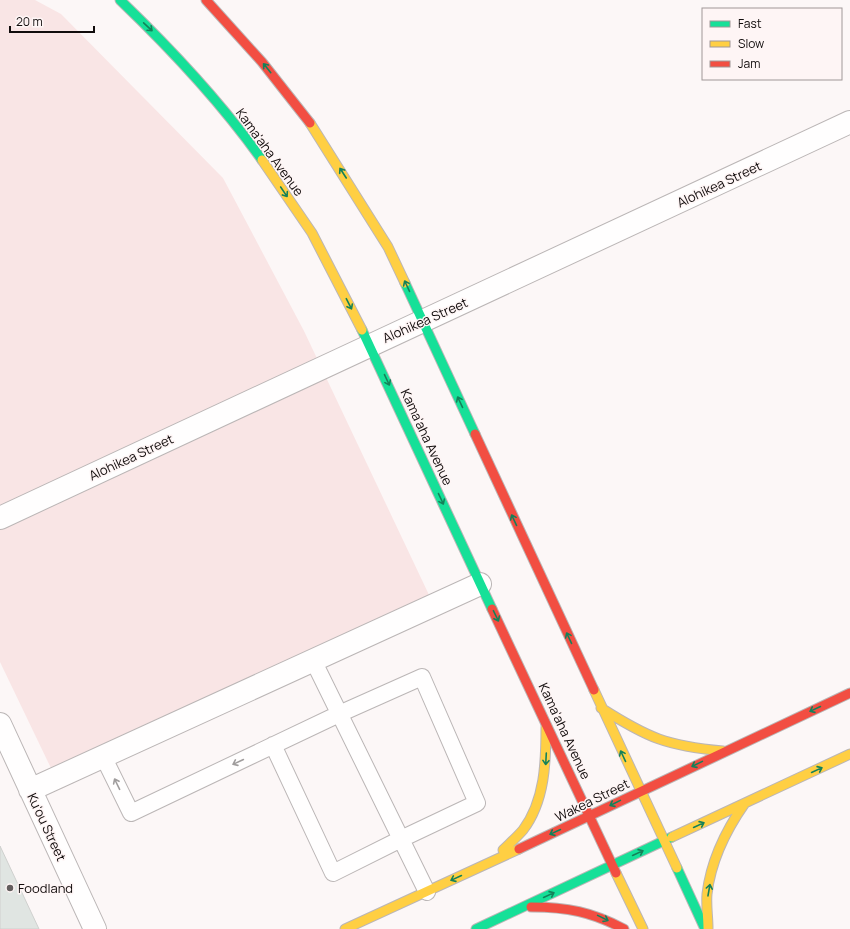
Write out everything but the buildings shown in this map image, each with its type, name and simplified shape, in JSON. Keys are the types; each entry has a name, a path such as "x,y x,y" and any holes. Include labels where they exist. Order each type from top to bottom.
{"street":[{"name":"Kama'aha Avenue","path":"120,0 156,35 240,129 312,233 370,345 480,584 546,720 643,929"},
{"path":"206,0 248,44 293,100 324,144 388,247 705,929"},
{"name":"Alohikea Street","path":"0,518 850,122"},
{"path":"30,790 480,584"},
{"name":"Wakea Street","path":"345,929 491,862 850,692"},
{"path":"601,708 636,730 661,741 696,748 724,751"},
{"path":"491,862 524,830 539,799 546,761 546,720"},
{"name":"Ku'ou Street","path":"0,724 95,929"},
{"path":"476,929 850,754"},
{"path":"708,929 707,894 715,858 730,824 745,803"},
{"path":"524,907 561,906 592,913 624,929"}],"lane":[{"path":"313,660 427,892"},
{"path":"103,756 131,813 273,745 339,714 422,677 477,803 400,838 333,873 273,745"}],"shaded area":[{"path":"0,0 35,0 61,14 223,178 304,331 430,597 61,789 0,662"}],"traffic: fast":[{"path":"120,0 195,77 230,117 262,160"},
{"path":"405,283 475,434"},
{"path":"362,330 492,609"},
{"path":"476,929 672,837"},
{"path":"677,868 705,929"}],"traffic: slow":[{"path":"310,123 388,247 405,283"},
{"path":"262,160 312,233 362,330"},
{"path":"594,690 677,868"},
{"path":"601,708 632,727 659,739 687,746 723,751"},
{"path":"503,850 523,830 536,807 545,767 546,727"},
{"path":"672,837 850,754"},
{"path":"708,928 707,894 712,869 720,846 745,803"},
{"path":"345,929 519,849"},
{"path":"616,873 643,929"}],"traffic: jam":[{"path":"206,0 262,62 310,123"},
{"path":"475,434 594,690"},
{"path":"492,609 616,873"},
{"path":"519,849 850,693"},
{"path":"531,907 568,909 601,918 624,929"}],"place":[{"name":"Foodland","path":"10,888"}]}
